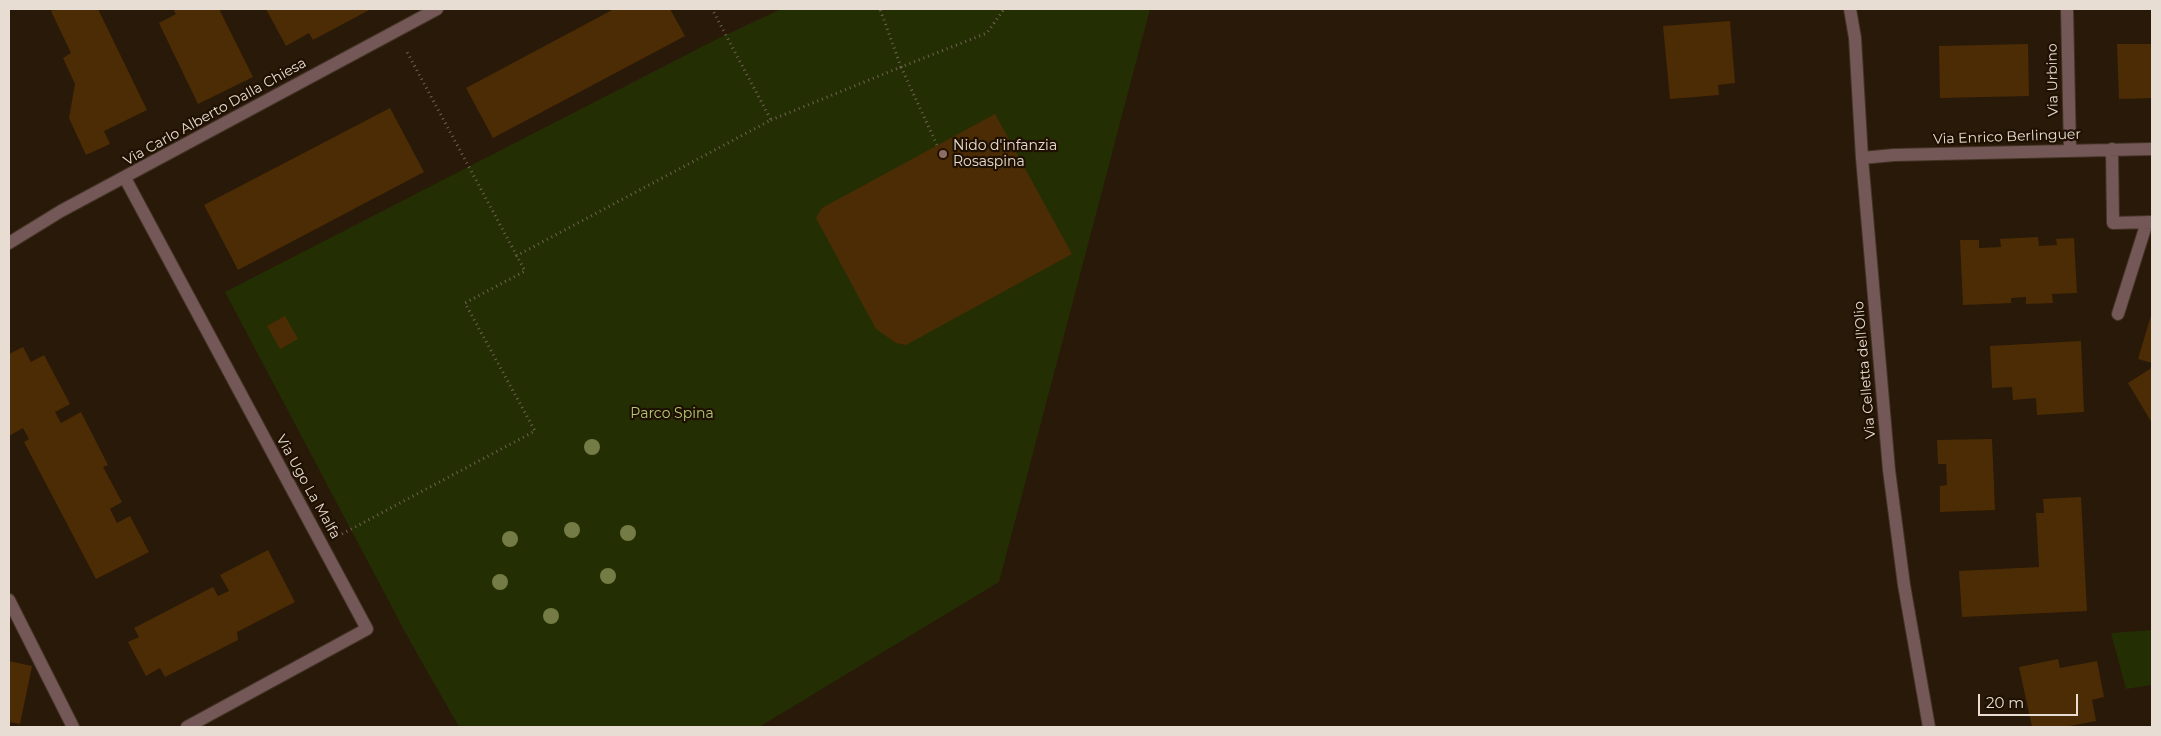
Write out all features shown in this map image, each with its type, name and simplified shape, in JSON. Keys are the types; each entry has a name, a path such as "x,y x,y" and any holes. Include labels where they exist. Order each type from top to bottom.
{"street":[{"name":"Via Carlo Alberto Dalla Chiesa","path":"9,242 61,210 125,178 395,30 437,9"},
{"name":"Via Celletta dell'Olio","path":"1850,9 1855,38 1862,158 1889,470 1904,585 1929,727"},
{"name":"Via Urbino","path":"2067,9 2070,150"},
{"path":"2112,149 2114,223 2150,222 2118,314"},
{"name":"Via Enrico Berlinguer","path":"1862,158 1894,155 2152,149"},
{"name":"Via Ugo La Malfa","path":"125,178 368,629 186,727"},
{"path":"9,600 73,727"}],"path":[{"path":"712,9 771,120"},
{"path":"880,9 901,67 937,146"},
{"path":"516,256 771,120 987,33 1004,9"},
{"path":"322,545 535,431 465,303 525,271 395,30"}],"green space":[{"name":"Parco Spina","path":"781,9 1150,9 999,582 759,727 459,727 411,643 225,292 715,40"},
{"path":"2152,630 2152,685 2126,689 2111,633"}],"building":[{"path":"55,9 98,9 147,110 104,131 110,144 86,155 69,118 75,84 63,58 71,53 51,11"},
{"path":"173,9 219,9 253,77 198,104 159,23 176,14"},
{"path":"266,9 371,9 313,40 309,33 286,46"},
{"path":"614,9 670,9 685,36 493,138 466,88"},
{"path":"1730,21 1735,83 1718,85 1719,95 1670,99 1663,26"},
{"path":"2028,44 2029,96 1940,98 1939,46"},
{"path":"2117,44 2152,44 2152,98 2119,99"},
{"path":"390,108 424,172 238,270 204,205"},
{"path":"995,114 1072,254 906,345 896,343 876,329 816,218 822,208"},
{"path":"2038,237 2039,246 2057,245 2056,239 2074,238 2077,293 2052,294 2053,303 2026,304 2026,297 2011,298 2011,303 1963,305 1960,240 1979,240 1979,248 2001,247 2000,239"},
{"path":"2152,312 2152,363 2138,359"},
{"path":"285,316 298,339 280,349 267,326"},
{"path":"2081,341 2084,412 2037,415 2036,398 2013,400 2012,387 1992,388 1990,346"},
{"path":"23,347 31,362 44,355 70,404 55,412 61,423 81,412 108,465 103,467 122,502 110,509 117,523 130,516 149,552 96,579 24,442 29,439 23,428 9,436 9,354"},
{"path":"2152,364 2152,423 2128,383 2150,369"},
{"path":"1992,439 1995,510 1940,512 1940,486 1947,485 1946,464 1938,464 1937,440"},
{"path":"2081,497 2087,611 1962,617 1959,571 2039,567 2036,513 2044,513 2043,499"},
{"path":"268,550 295,602 237,632 238,640 165,677 160,668 146,676 128,642 139,637 134,628 213,587 218,596 229,591 220,575"},
{"path":"2058,659 2060,668 2097,661 2104,697 2092,700 2096,721 2064,727 2032,727 2019,667"},
{"path":"9,661 32,666 20,724 9,722"}],"place":[{"name":"Nido d'infanzia Rosaspina","path":"943,154"}]}
